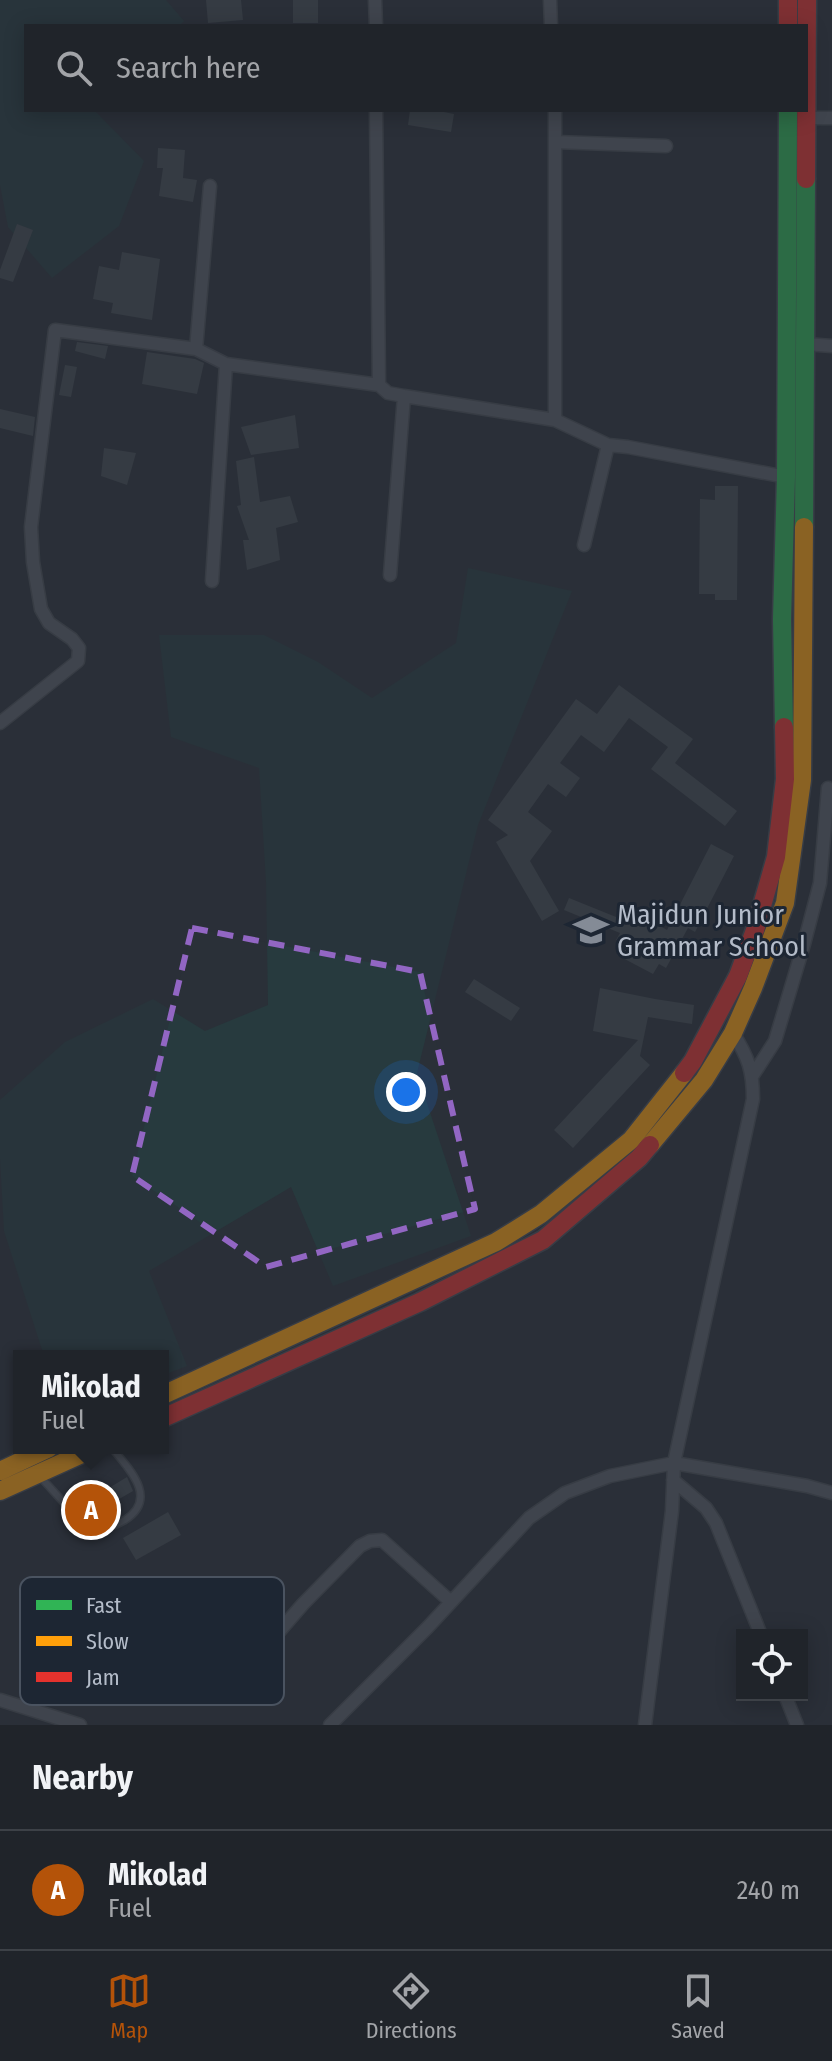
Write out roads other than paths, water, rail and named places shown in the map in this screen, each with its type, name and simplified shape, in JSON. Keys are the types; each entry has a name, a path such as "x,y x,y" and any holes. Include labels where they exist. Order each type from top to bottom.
{"main road":[{"path":"788,0 788,24"},
{"path":"807,0 807,24"},
{"path":"169,1392 496,1242 541,1214 631,1140 693,1061 738,976 776,857 785,779 782,619 788,112"},
{"path":"169,1415 420,1302 543,1240 639,1158 704,1080 733,1033 785,903 802,780 807,112"},
{"path":"782,619 803,619"},
{"path":"0,1471 36,1454"},
{"path":"0,1491 82,1454"}],"street":[{"path":"375,0 376,24"},
{"path":"550,0 551,24"},
{"path":"376,112 379,385"},
{"path":"555,112 555,420"},
{"path":"807,118 832,118"},
{"path":"556,142 666,146"},
{"path":"196,349 210,186"},
{"path":"0,723 78,661 79,648 72,639 49,623 41,609 33,562 31,527 55,330 196,349 226,364 379,385 388,393 555,420 608,445 786,477"},
{"path":"806,344 832,346"},
{"path":"212,581 226,364"},
{"path":"390,575 404,396"},
{"path":"584,545 608,445"},
{"path":"753,1075 775,1041 820,883 828,788"},
{"path":"645,1725 672,1511 674,1463 753,1099 753,1075 747,1056 733,1033"},
{"path":"330,1725 529,1518 565,1493 610,1476 674,1463 832,1493"},
{"path":"673,1480 706,1508 716,1523 759,1629"},
{"path":"284,1626 360,1546 370,1541 382,1540 451,1602"},
{"path":"0,1700 80,1725"},
{"path":"787,1701 797,1725"}],"lane":[{"path":"38,1474 85,1522 97,1528 110,1527 137,1511 141,1499 139,1485 116,1454"}],"place":[{"name":"Majidun Junior Grammar School","path":"591,930"},
{"name":"Mikolad","path":"91,1510"}]}
